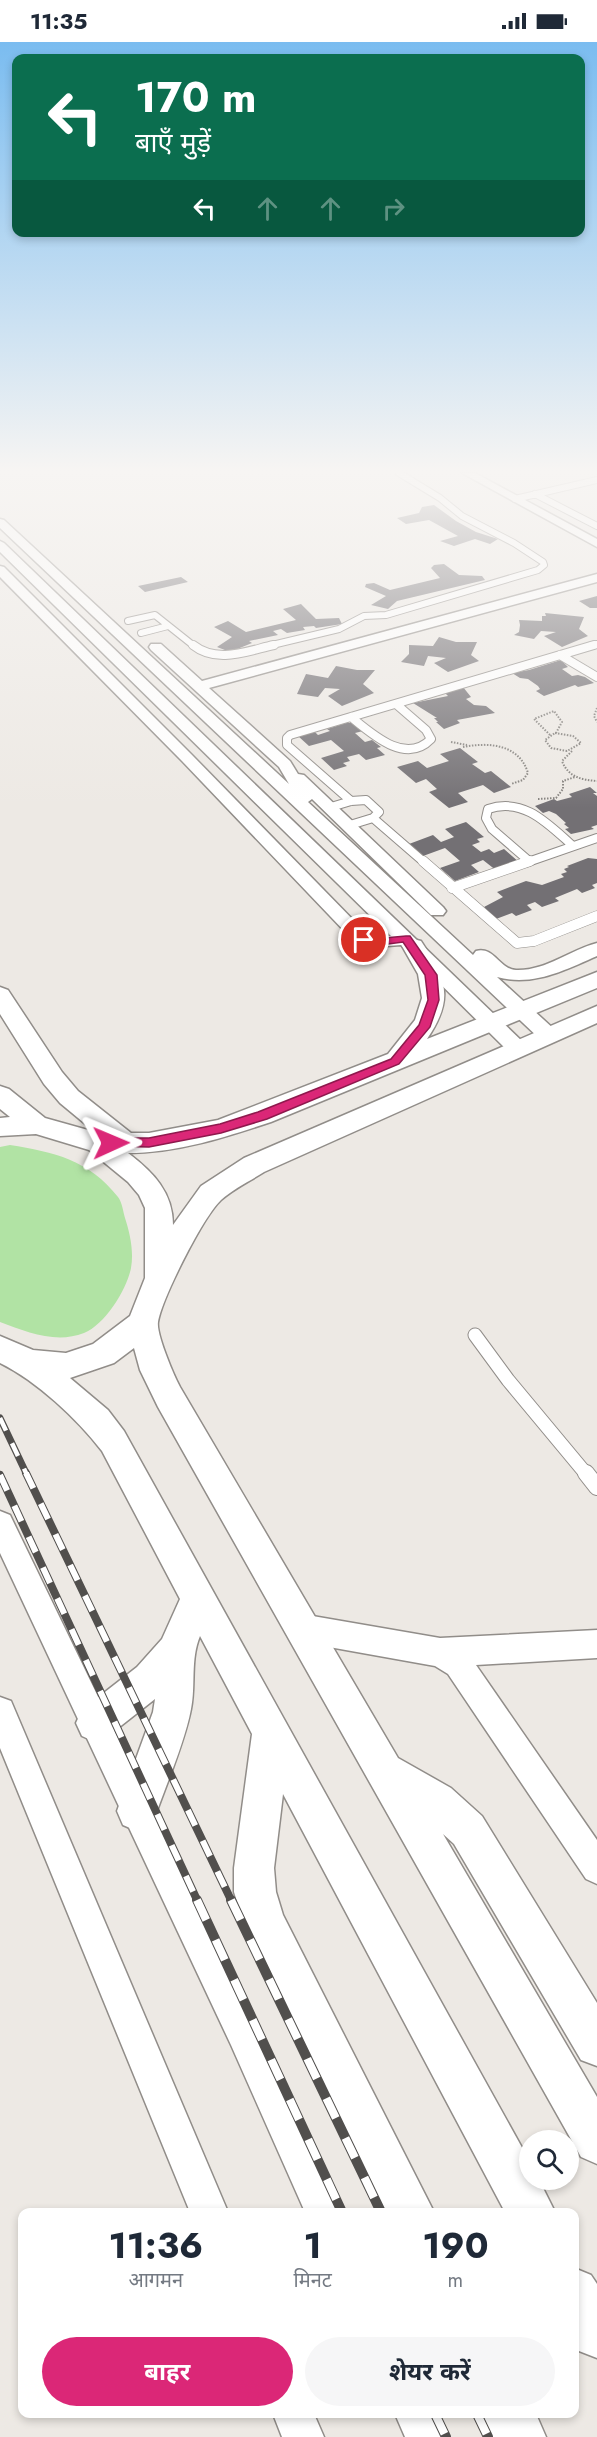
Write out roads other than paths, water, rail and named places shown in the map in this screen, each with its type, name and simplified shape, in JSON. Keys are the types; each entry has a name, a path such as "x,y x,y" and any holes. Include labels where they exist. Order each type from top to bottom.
{"street":[{"path":"15,585 203,774 357,934 364,940 373,942 409,942"},
{"path":"41,585 518,1048"},
{"path":"67,585 548,1035"},
{"path":"199,686 572,585"},
{"path":"123,617 331,807 495,967 513,975 549,969 597,949"},
{"path":"285,764 318,820"},
{"path":"395,1062 424,1027 434,1000 431,975 409,942"},
{"path":"549,969 572,989"},
{"path":"0,1127 36,1125 111,1143 149,1143 221,1129 395,1062 597,979"},
{"path":"0,995 58,1084 150,1189 159,1208 160,1278"},
{"path":"15,1356 66,1366 103,1354 142,1324 160,1278 184,1232 211,1193 254,1164 597,1014"},
{"path":"0,1095 36,1125"},
{"path":"142,1324 156,1370 169,1397 597,2141"},
{"path":"15,1356 97,1420 113,1442 529,2208"},
{"path":"0,1524 243,2033 322,2208"},
{"path":"95,1722 150,1680 175,1652 198,1598"},
{"path":"301,1629 440,1652 597,1644"},
{"path":"137,1811 172,1712 176,1686 175,1652"},
{"path":"440,1652 458,1664 467,1674 597,1868"},
{"path":"0,1712 207,2208"},
{"path":"271,1734 254,1869 255,1892 265,1923 408,2208"},
{"path":"383,1771 437,1802 468,1830 597,2044"},
{"path":"579,2301 597,2333"},
{"path":"295,2418 303,2437"},
{"path":"417,2418 426,2437"},
{"path":"510,2418 520,2437"}],"lane":[{"path":"123,617 152,615 204,653 218,657 231,656 339,629 364,616 386,615 486,585"},
{"path":"141,633 168,626"},
{"path":"351,801 285,741 291,735 596,645"},
{"path":"560,655 597,677"},
{"path":"351,717 383,743 417,749 427,746 431,739 426,730 396,704"},
{"path":"331,807 351,801 366,800 379,812 373,818 350,825"},
{"path":"529,861 492,829 486,819 488,809 497,804 513,805 529,810 573,846"},
{"path":"373,818 517,943 534,941 597,916"},
{"path":"452,888 597,838"},
{"path":"475,1335 508,1380 597,1487"}],"railway":[{"path":"0,1418 27,1475"},
{"path":"26,1473 232,1902"},
{"path":"0,1475 198,1902"},
{"path":"197,1900 340,2208"},
{"path":"231,1900 379,2208"},
{"path":"437,2418 446,2437"},
{"path":"479,2418 488,2437"}]}
